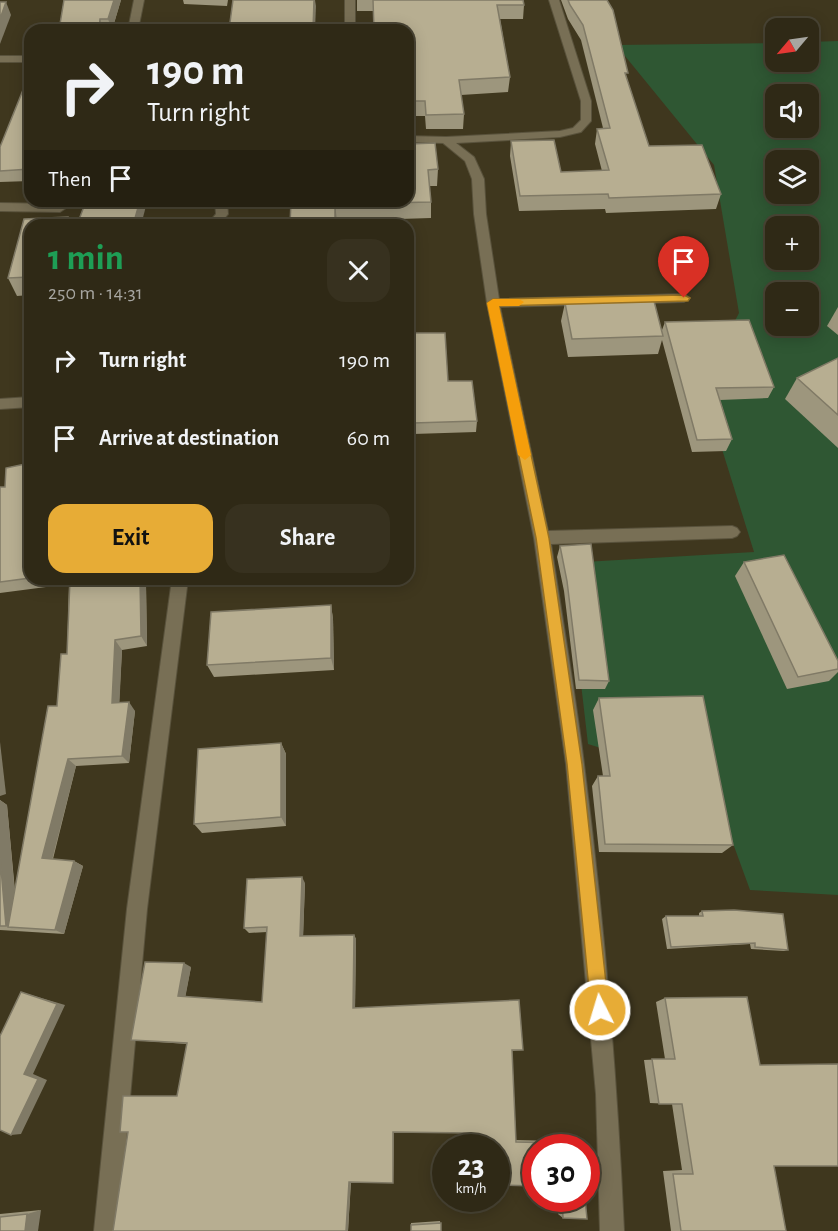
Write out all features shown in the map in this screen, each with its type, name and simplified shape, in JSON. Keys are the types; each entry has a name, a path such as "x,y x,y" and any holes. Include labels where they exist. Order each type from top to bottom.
{"street":[{"path":"134,24 139,0"},
{"path":"350,0 350,24"},
{"path":"414,139 446,140 568,133 577,130 586,121 586,101 554,0"},
{"path":"0,59 24,59"},
{"path":"446,140 470,159 476,170 493,303 542,538 575,764 594,948 608,1094 612,1231"},
{"path":"0,207 60,208"},
{"path":"493,303 684,298"},
{"path":"0,404 24,402"},
{"path":"542,538 732,532"},
{"path":"106,1231 137,909 179,585"}],"green space":[{"path":"838,41 838,895 750,890 711,783 588,744 567,563 754,552 702,385 739,313 714,165 616,45 765,43 765,72 819,72 819,42"}],"building":[{"path":"64,0 114,0 108,19 100,19 100,24 60,24"},
{"path":"233,0 314,0 313,24 230,24"},
{"path":"373,0 523,0 524,5 497,5 510,77 459,80 464,114 426,115 425,101 414,101 414,24 374,24"},
{"path":"568,0 607,0 613,10 628,73 625,73 649,146 702,145 721,194 609,198 608,194 520,196 511,141 554,140 561,172 609,170 597,129 610,128 583,25"},
{"path":"0,2 6,2 0,19"},
{"path":"23,90 24,169 0,171 0,147"},
{"path":"435,143 438,169 428,170 431,202 414,202 414,144"},
{"path":"84,207 138,207 135,219 79,219"},
{"path":"291,207 335,207 335,219 290,219"},
{"path":"68,217 68,219 24,219"},
{"path":"24,219 24,277 8,278"},
{"path":"654,301 663,336 572,339 565,303"},
{"path":"749,320 774,387 716,388 732,439 697,440 665,322"},
{"path":"414,333 445,333 448,381 472,381 477,421 414,423"},
{"path":"838,358 838,415 797,378"},
{"path":"24,464 24,579 0,582 0,487 5,487 6,468"},
{"path":"591,544 609,681 579,680 567,581 560,546"},
{"path":"784,555 838,661 838,669 798,677 744,562"},
{"path":"70,585 140,585 141,636 115,640 112,703 129,702 122,756 68,759 42,858 74,861 55,930 8,927 48,706 57,706 61,654 67,654"},
{"path":"331,605 331,658 207,665 211,612"},
{"path":"703,696 733,845 605,844 598,776 610,776 599,698"},
{"path":"281,743 281,817 194,824 198,749"},
{"path":"0,857 6,926 0,926"},
{"path":"302,877 300,936 354,935 353,1008 519,1000 523,1050 512,1050 516,1142 522,1142 522,1186 510,1185 510,1134 393,1132 393,1183 349,1182 346,1231 113,1231 128,1132 120,1132 123,1096 177,1096 187,1043 131,1040 145,962 184,963 178,996 262,1002 267,927 244,928 247,879"},
{"path":"734,910 783,914 788,950 755,947 755,943 671,947 666,916 703,916 702,911"},
{"path":"21,992 57,1004 24,1074 38,1079 11,1135 0,1130 0,1036"},
{"path":"747,997 760,1065 838,1064 838,1166 774,1166 786,1231 681,1231 673,1174 693,1174 682,1104 659,1104 652,1059 675,1059 665,998"},
{"path":"563,1212 586,1212 587,1219 563,1218"},
{"path":"27,1214 25,1231 0,1231 0,1217"},
{"path":"441,1223 441,1231 411,1231 411,1225"}],"slow traffic":[{"path":"519,302 493,303 525,455"}],"route":[{"path":"600,1010 575,764 542,538 493,303 684,298"}]}
